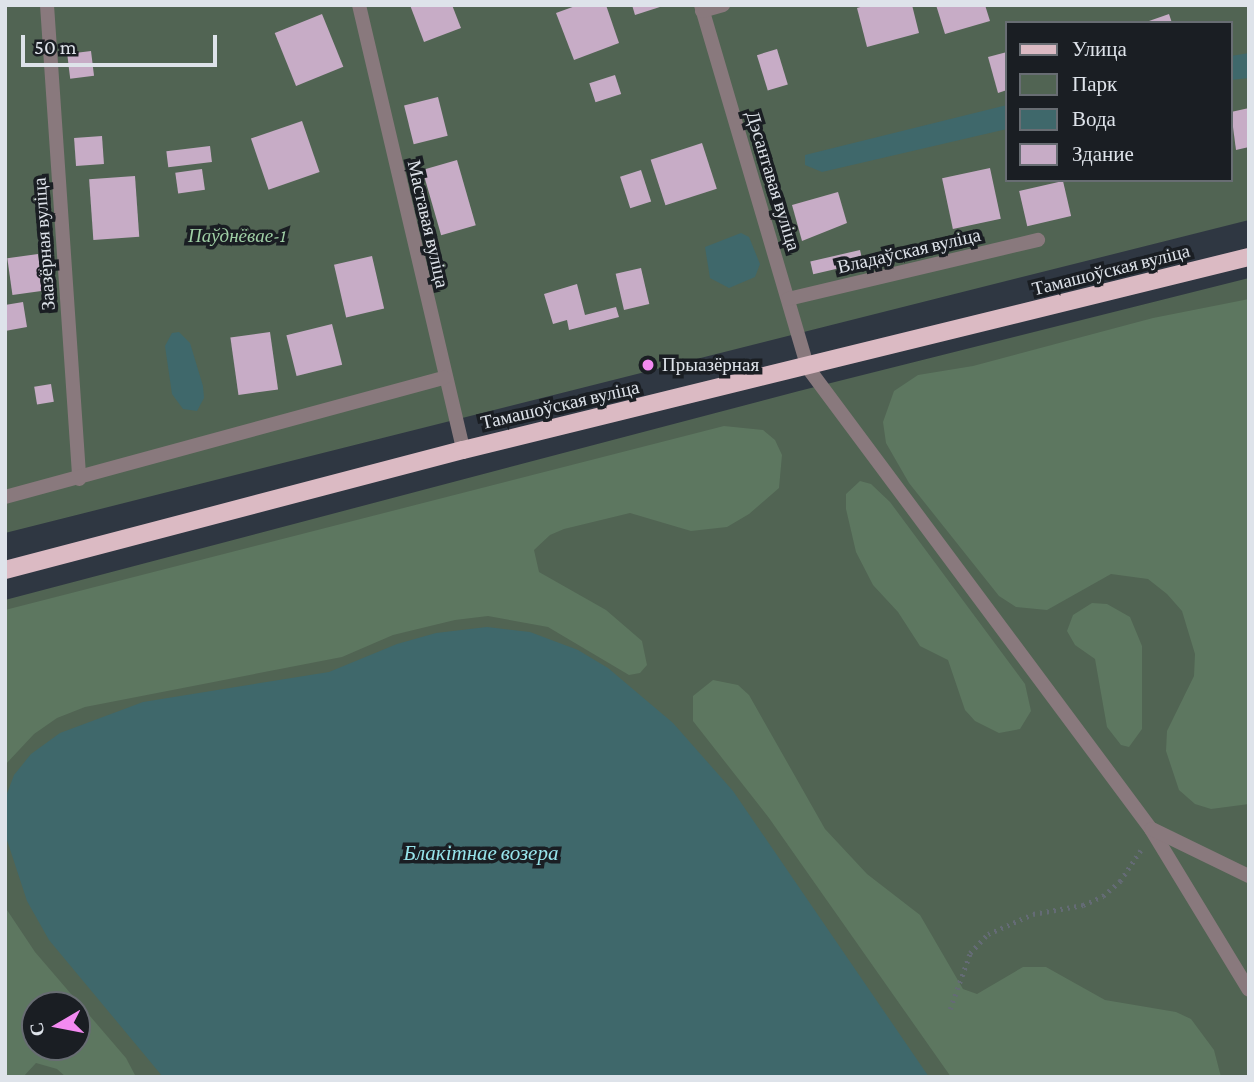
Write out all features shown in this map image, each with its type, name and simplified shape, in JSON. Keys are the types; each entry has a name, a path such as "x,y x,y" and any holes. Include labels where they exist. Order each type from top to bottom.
{"main road":[{"name":"Тамашоўская вуліца","path":"5,570 463,450 808,368 1249,257"}],"lane":[{"name":"Заазёрная вуліца","path":"47,5 79,480"},
{"name":"Маставая вуліца","path":"359,5 444,378 463,450"},
{"path":"701,8 723,5"},
{"name":"Дэсантавая вуліца","path":"701,8 808,368"},
{"name":"Владаўская вуліца","path":"788,299 1038,240"},
{"path":"808,368 1152,829 1249,990"},
{"path":"5,497 79,480 444,378"},
{"path":"1152,829 1249,876"}],"path":[{"path":"950,1009 971,953 988,934 1033,914 1083,905 1103,896 1136,860 1152,829"}],"green space":[{"name":"Паўднёвае-1","path":"5,5 1249,5 1249,220 5,533"},
{"path":"1249,278 1249,1077 5,1077 5,600 799,391"}],"shaded area":[{"path":"1249,299 1249,804 1211,809 1195,804 1179,790 1166,751 1167,731 1194,676 1195,654 1182,611 1148,579 1111,574 1047,610 1016,607 999,596 909,483 886,443 883,422 894,391 918,375 973,366 1153,318"},
{"path":"724,426 763,430 775,440 782,455 779,488 749,514 727,527 691,531 630,513 564,529 550,535 534,550 539,572 606,610 642,641 647,665 640,673 629,675 548,627 488,616 455,620 393,635 342,657 85,707 57,718 34,734 5,765 5,610"},
{"path":"860,481 871,484 890,502 1025,684 1031,711 1020,729 999,733 975,721 965,710 948,660 920,646 898,612 873,585 856,552 846,509 846,494"},
{"path":"1092,603 1107,604 1130,617 1142,646 1142,729 1129,747 1121,745 1107,727 1095,659 1075,645 1067,631 1073,615"},
{"path":"713,680 738,685 749,695 825,829 867,874 920,915 963,989 977,994 1023,967 1046,967 1105,1000 1176,1012 1191,1019 1214,1050 1221,1077 951,1077 769,818 693,721 693,696"},
{"path":"5,907 35,952 68,991 21,991 21,1061 91,1061 91,1017 126,1058 136,1077 66,1077 57,1069 36,1063 23,1077 5,1077"}],"water":[{"path":"1249,53 1249,78 1233,80 1233,56"},
{"path":"1006,105 1006,129 822,172 805,165 805,155"},
{"path":"741,233 749,237 760,264 755,277 729,288 710,278 705,247"},
{"path":"179,332 190,343 203,386 204,398 197,411 183,409 172,394 165,346 172,333"},
{"name":"Блакітнае возера","path":"487,627 530,632 578,650 608,668 673,723 733,791 929,1077 163,1077 49,940 27,901 5,834 5,799 14,775 31,754 60,733 143,702 329,672 397,644 436,633"}],"building":[{"path":"410,5 452,5 461,28 424,42"},
{"path":"578,5 606,5 619,43 574,60 556,13"},
{"path":"632,5 663,5 663,6 635,15"},
{"path":"867,5 912,5 919,33 867,47 857,8"},
{"path":"936,5 985,5 990,21 945,34"},
{"path":"322,14 343,67 296,86 275,33"},
{"path":"1169,14 1171,21 1149,21"},
{"path":"777,49 788,84 768,91 757,55"},
{"path":"91,51 94,76 70,79 67,54"},
{"path":"1006,52 1006,90 998,93 988,57"},
{"path":"615,75 621,94 596,102 589,83"},
{"path":"438,97 448,136 414,144 404,105"},
{"path":"1249,108 1249,147 1236,150 1233,112"},
{"path":"302,121 320,172 269,190 251,139"},
{"path":"102,136 104,164 76,166 74,138"},
{"path":"702,143 717,189 665,205 651,160"},
{"path":"210,146 212,162 168,167 166,151"},
{"path":"457,160 476,225 441,235 422,170"},
{"path":"990,168 1001,219 953,229 942,178"},
{"path":"202,169 205,190 178,194 175,173"},
{"path":"641,170 651,201 630,208 620,177"},
{"path":"135,176 139,237 93,240 89,179"},
{"path":"1063,182 1071,216 1027,226 1019,191"},
{"path":"838,192 847,223 802,241 792,205"},
{"path":"860,250 863,263 813,274 810,261"},
{"path":"38,254 43,291 12,295 7,258"},
{"path":"372,256 384,309 346,317 334,265"},
{"path":"641,268 649,304 624,310 616,274"},
{"path":"577,284 585,315 616,307 619,317 569,330 567,320 553,324 544,294"},
{"path":"23,302 27,327 5,331 5,305"},
{"path":"332,324 342,365 297,376 286,335"},
{"path":"270,332 278,389 238,395 230,338"},
{"path":"51,384 54,402 37,404 34,387"}],"place":[{"name":"Прыазёрная","path":"648,365"}]}
